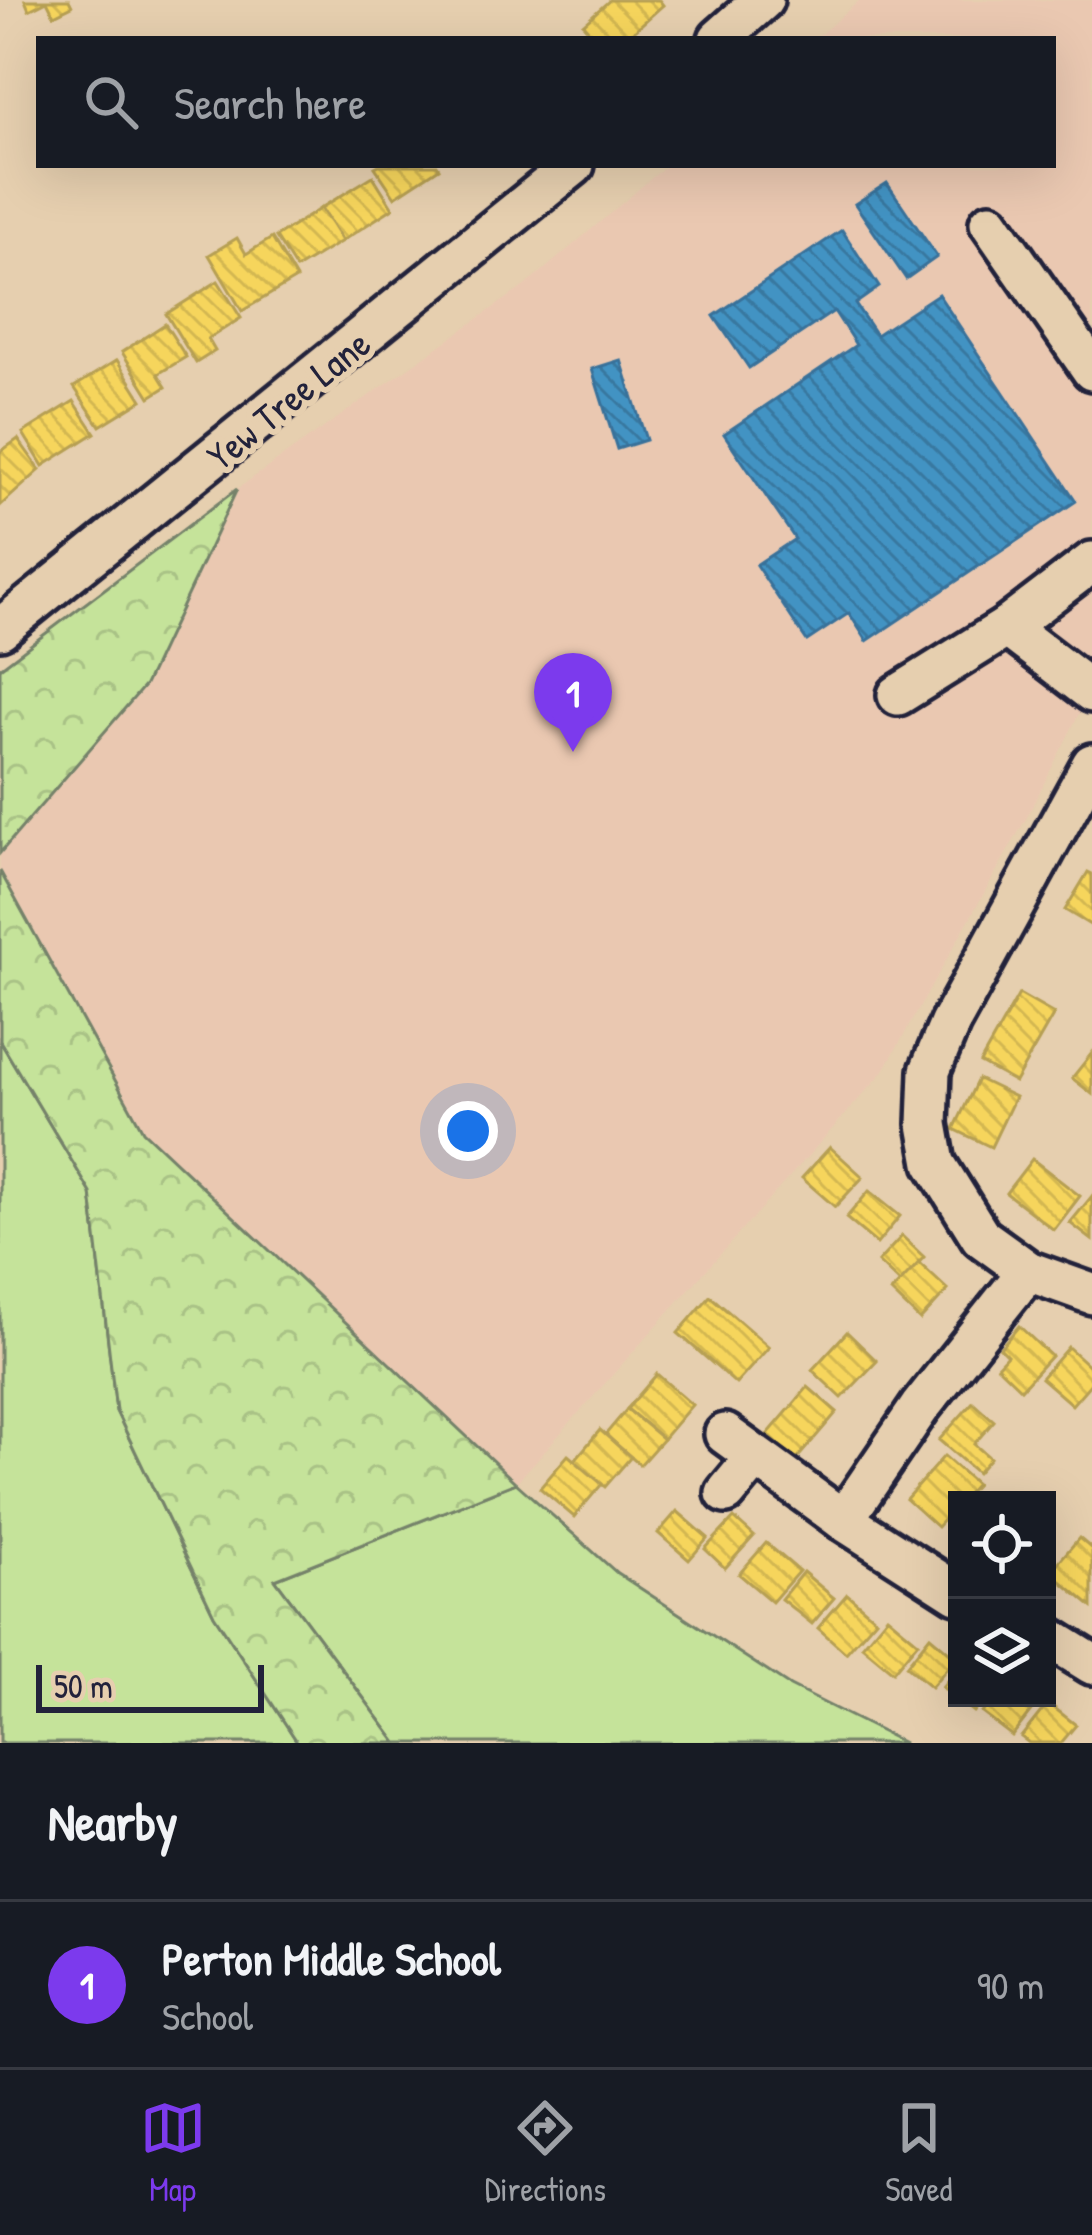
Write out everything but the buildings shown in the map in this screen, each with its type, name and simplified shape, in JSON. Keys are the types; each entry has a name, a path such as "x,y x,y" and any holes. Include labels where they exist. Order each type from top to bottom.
{"street":[{"path":"722,36 763,0"},
{"name":"Yew Tree Lane","path":"0,629 570,168"},
{"path":"990,223 1092,370"},
{"path":"898,695 1007,627 1092,562"},
{"path":"1007,627 1092,692"},
{"path":"1092,764 950,1023 930,1071 928,1124 934,1163 981,1237 1028,1271 1092,1294"},
{"path":"843,1520 920,1407 1028,1271"},
{"path":"726,1493 740,1446 948,1587"},
{"path":"1056,1642 1092,1664"}],"shaded area":[{"path":"860,0 1092,0 1092,688 1027,817 883,1072 516,1483 143,1131 0,871 0,853 145,685 237,489 526,285 663,168 1056,168 1056,36 818,36"}],"green space":[{"path":"237,489 145,685 0,853 0,668"},
{"path":"0,871 143,1131 516,1483 275,1579 397,1743 298,1743 214,1615 116,1411 91,1193 0,1041"},
{"path":"0,1041 91,1193 116,1411 214,1615 298,1743 0,1743"},
{"path":"516,1483 617,1573 790,1686 904,1743 397,1743 275,1579"}],"place":[{"name":"Perton Middle School","path":"573,752"}]}
